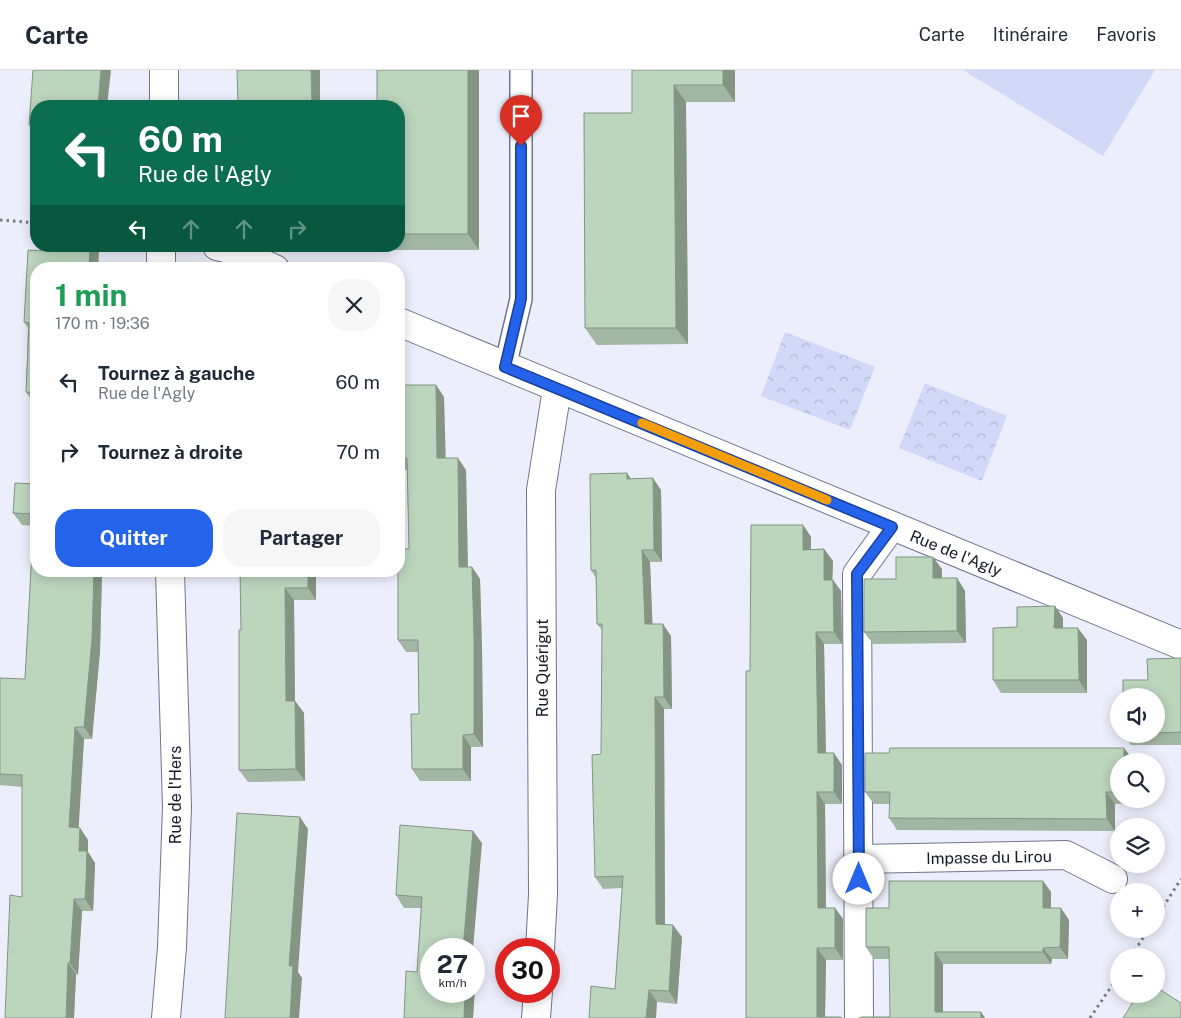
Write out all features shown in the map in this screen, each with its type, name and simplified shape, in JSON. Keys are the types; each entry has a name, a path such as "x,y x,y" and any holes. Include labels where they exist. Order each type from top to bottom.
{"street":[{"path":"164,70 164,100"},
{"path":"235,252 259,262"},
{"name":"Rue de l'Agly","path":"405,325 1181,645"},
{"name":"Rue Quérigut","path":"541,938 543,895 541,490 557,388"},
{"path":"859,1018 857,574 892,527"},
{"name":"Rue de l'Hers","path":"166,1018 172,947 177,807 170,577"},
{"name":"Impasse du Lirou","path":"858,859 1066,855 1113,879"},
{"path":"536,1018 537,1003"}],"lane":[{"path":"505,367 521,299 521,70"}],"path":[{"path":"0,220 30,223"},
{"path":"1165,906 1181,879"},
{"path":"1090,1018 1110,988"}],"green space":[{"path":"963,70 1155,70 1103,156"},
{"path":"785,332 875,367 850,430 761,396"},
{"path":"925,383 1007,416 982,481 899,448"}],"building":[{"path":"33,70 101,70 98,100 31,100"},
{"path":"237,70 311,70 312,100 238,100"},
{"path":"377,70 468,70 468,234 405,234 405,100 377,100"},
{"path":"632,70 723,70 723,85 674,85 676,328 585,328 584,113 632,113"},
{"path":"28,250 30,252 90,252 89,262 30,262 30,392 26,392 29,323 24,322"},
{"path":"405,385 436,385 437,458 458,458 459,567 472,567 474,734 463,735 463,769 412,769 411,714 419,714 418,640 398,640 398,577 405,577 405,549 409,549 407,458 405,458"},
{"path":"627,473 627,479 653,478 654,550 642,550 645,624 663,624 664,697 655,697 656,924 673,925 669,991 649,990 646,1018 589,1018 591,986 615,989 623,876 595,877 592,755 601,754 602,624 597,624 596,570 591,570 590,474"},
{"path":"15,483 30,484 30,514 13,513"},
{"path":"751,525 803,525 803,550 824,549 824,580 833,580 834,632 816,632 818,753 834,753 834,792 817,792 818,908 835,908 835,948 817,948 817,1017 842,1018 746,1018 746,671 750,671"},
{"path":"896,557 933,557 933,578 957,578 957,631 864,632 864,579 896,579"},
{"path":"31,577 94,577 92,639 84,727 75,727 69,827 80,828 79,851 87,851 85,899 74,899 70,963 68,963 66,1018 5,1018 10,895 22,897 22,775 0,774 0,678 25,679"},
{"path":"240,577 308,577 308,588 285,588 286,701 295,701 296,769 239,770 239,630 241,630"},
{"path":"1055,606 1054,628 1078,628 1079,680 993,680 993,628 1017,627 1017,607"},
{"path":"1181,658 1181,732 1165,733 1165,688 1123,688 1123,680 1148,680 1147,659"},
{"path":"890,748 1124,748 1124,753 1110,753 1110,792 1106,792 1107,819 889,818 890,792 865,792 865,753 889,753"},
{"path":"237,813 300,817 289,966 293,966 290,1018 225,1018"},
{"path":"400,825 473,831 464,938 420,938 420,1003 465,1003 464,1018 404,1018 406,971 417,972 422,897 396,895"},
{"path":"889,881 1043,881 1043,908 1061,908 1060,947 1043,948 1043,952 935,952 935,1012 981,1012 981,1018 859,1018 890,1017 889,947 866,947 866,908 889,908"},
{"path":"1165,993 1181,1003 1181,1018 1123,1018 1132,1003 1165,1003"}],"slow traffic":[{"path":"642,423 827,500"}],"route":[{"path":"521,146 521,299 505,367 892,527 857,574 859,879"}]}
